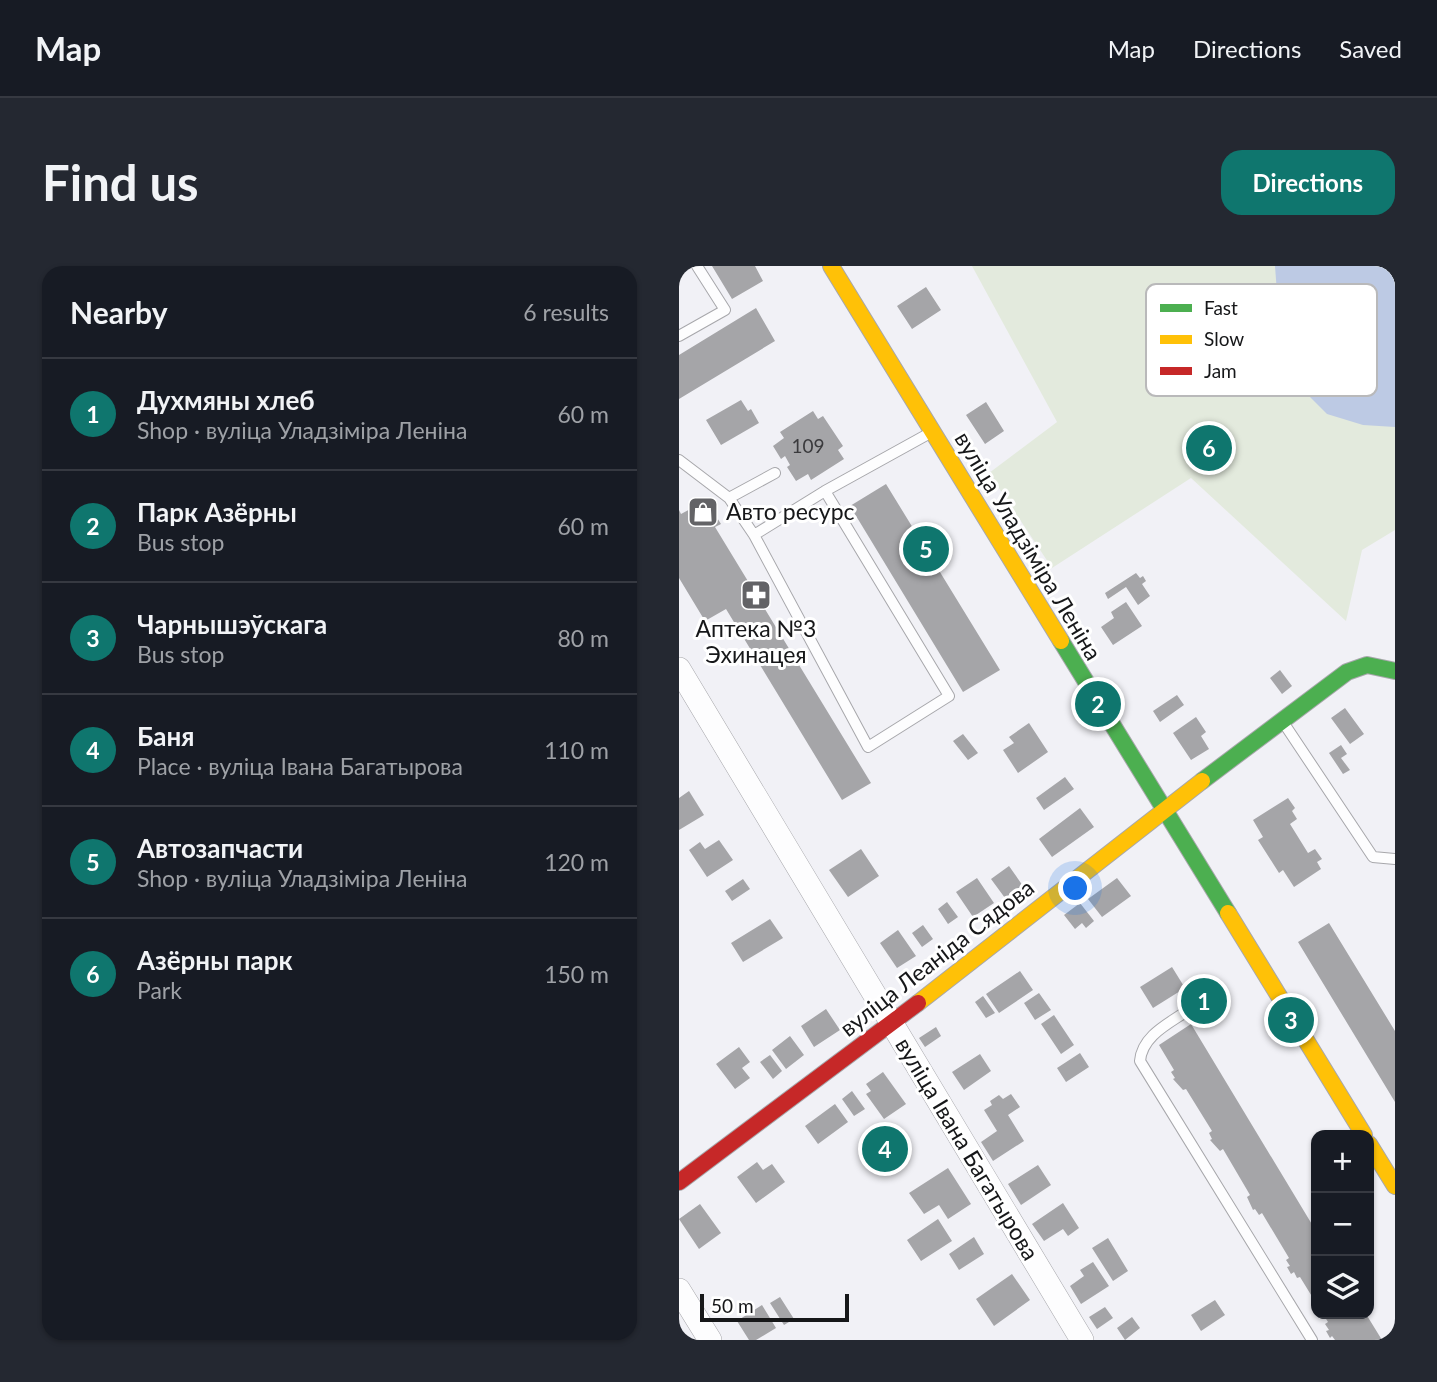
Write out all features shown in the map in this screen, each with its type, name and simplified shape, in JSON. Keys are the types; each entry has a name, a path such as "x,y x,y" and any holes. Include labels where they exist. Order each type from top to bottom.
{"main road":[{"name":"вуліца Уладзіміра Леніна","path":"831,266 1361,1130"},
{"name":"вуліца Леаніда Сядова","path":"679,1182 892,1023 1165,809 1353,668 1362,664 1373,664 1395,671"},
{"path":"1374,1152 1395,1186"}],"street":[{"name":"вуліца Івана Багатырова","path":"679,669 1083,1340"},
{"path":"679,1290 710,1340"}],"lane":[{"path":"679,336 725,310 697,266"},
{"path":"754,535 825,491 932,432"},
{"path":"679,460 729,498 754,535 868,747 949,696 825,491"},
{"path":"729,498 775,473"},
{"path":"1282,720 1373,857 1395,859"},
{"path":"1187,1010 1150,1038 1141,1049 1140,1060 1312,1340"}],"shaded area":[{"path":"972,266 1395,266 1395,530 1362,550 1346,621 1191,478 1052,568 989,473 1057,422"}],"water":[{"path":"1275,266 1395,266 1395,427 1363,425 1327,414 1309,396 1377,396 1377,284 1276,284"}],"building":[{"path":"712,266 755,266 763,281 732,299"},
{"path":"926,287 941,310 912,329 897,306"},
{"path":"756,308 775,341 679,399 679,355"},
{"path":"741,400 748,411 751,409 759,423 721,445 706,420"},
{"path":"986,402 1004,431 985,444 966,415"},
{"path":"813,411 818,419 823,416 843,446 838,450 844,459 811,480 808,474 796,481 787,467 790,465 785,456 781,459 773,446 784,438 780,432"},
{"path":"886,484 1000,670 963,692 850,506"},
{"path":"694,507 699,514 707,509 710,516 714,513 721,524 715,527 871,783 842,800 726,609 705,621 679,578 679,510 681,514"},
{"path":"1136,573 1140,578 1143,576 1146,581 1142,584 1150,596 1138,605 1126,587 1108,599 1105,593"},
{"path":"1126,602 1142,626 1113,645 1101,627 1114,618 1111,612"},
{"path":"1280,670 1292,686 1282,694 1270,678"},
{"path":"1177,695 1184,705 1160,722 1153,711"},
{"path":"1345,708 1364,734 1350,744 1331,718"},
{"path":"1196,717 1206,732 1201,736 1209,749 1191,760 1173,733"},
{"path":"1029,723 1048,752 1018,773 1003,750 1014,743 1009,737"},
{"path":"963,734 978,753 968,760 953,741"},
{"path":"1341,745 1347,754 1341,758 1350,770 1343,774 1329,753"},
{"path":"1065,777 1074,789 1044,810 1036,798"},
{"path":"689,791 704,815 679,830 679,798"},
{"path":"1288,798 1295,808 1292,811 1297,819 1290,824 1308,853 1315,849 1322,859 1317,862 1321,869 1294,887 1283,870 1279,873 1258,840 1263,837 1253,820"},
{"path":"1080,808 1094,827 1052,857 1039,839"},
{"path":"719,840 733,860 707,877 689,850 700,842 705,849"},
{"path":"861,849 879,876 848,897 829,870"},
{"path":"1009,866 1023,886 1005,898 991,879"},
{"path":"977,878 994,903 973,917 956,892"},
{"path":"1117,878 1131,896 1102,917 1088,899"},
{"path":"743,879 750,889 732,901 725,891"},
{"path":"947,902 958,917 948,924 938,909"},
{"path":"1080,903 1094,921 1086,928 1082,923 1075,929 1064,915"},
{"path":"770,919 783,938 743,962 731,943"},
{"path":"1329,923 1395,1031 1395,1102 1298,942"},
{"path":"923,925 933,939 922,947 912,933"},
{"path":"898,930 916,956 897,968 880,943"},
{"path":"1172,967 1185,988 1153,1008 1140,987"},
{"path":"1020,971 1033,990 999,1013 986,994"},
{"path":"1209,990 1218,1004 1205,1012 1196,997"},
{"path":"1039,993 1051,1010 1035,1020 1024,1003"},
{"path":"983,996 995,1013 986,1018 975,1002"},
{"path":"826,1009 840,1030 814,1047 801,1026"},
{"path":"1054,1015 1074,1045 1061,1054 1041,1024"},
{"path":"1191,1024 1311,1223 1311,1295 1300,1277 1297,1278 1294,1272 1291,1274 1286,1260 1289,1258 1262,1213 1259,1215 1253,1210 1247,1197 1250,1195 1223,1149 1220,1151 1210,1140 1212,1139 1209,1133 1212,1131 1186,1089 1183,1090 1173,1079 1175,1078 1171,1072 1174,1070 1159,1045"},
{"path":"936,1027 941,1036 925,1047 919,1038"},
{"path":"790,1036 804,1055 786,1069 772,1050"},
{"path":"739,1047 750,1062 742,1068 750,1078 735,1089 716,1064"},
{"path":"1080,1053 1089,1067 1066,1082 1057,1068"},
{"path":"980,1054 991,1071 964,1090 952,1072"},
{"path":"770,1055 782,1071 773,1079 760,1062"},
{"path":"883,1072 906,1104 884,1119 866,1094 871,1091 866,1084"},
{"path":"852,1091 865,1109 854,1116 842,1099"},
{"path":"1011,1094 1020,1107 1008,1115 1024,1141 993,1161 981,1142 997,1131 984,1110 992,1105 990,1101 999,1095 1003,1099"},
{"path":"835,1104 848,1122 818,1144 805,1126"},
{"path":"887,1138 896,1152 883,1161 874,1147"},
{"path":"757,1162 763,1170 772,1164 785,1182 756,1203 737,1177"},
{"path":"1038,1165 1051,1185 1021,1205 1008,1184"},
{"path":"948,1168 971,1204 948,1219 939,1205 924,1214 909,1193"},
{"path":"1063,1203 1079,1228 1068,1236 1063,1229 1044,1241 1032,1224"},
{"path":"700,1204 721,1233 699,1249 679,1219"},
{"path":"938,1219 952,1241 921,1261 907,1240"},
{"path":"974,1237 984,1254 959,1270 949,1254"},
{"path":"1108,1238 1128,1271 1113,1281 1092,1248"},
{"path":"1093,1262 1109,1286 1081,1304 1070,1286 1084,1276 1080,1270"},
{"path":"1012,1274 1030,1300 994,1326 976,1299"},
{"path":"780,1297 794,1319 784,1325 770,1303"},
{"path":"1215,1300 1225,1315 1201,1331 1191,1315"},
{"path":"762,1305 776,1328 756,1340 749,1340 737,1321"},
{"path":"1105,1307 1113,1318 1097,1329 1089,1317"},
{"path":"1132,1317 1140,1328 1125,1340 1117,1328"},
{"path":"1326,1319 1369,1319 1382,1340 1335,1340 1332,1336 1330,1338 1326,1331 1329,1330 1325,1324 1328,1322"}],"traffic: fast":[{"path":"1061,641 1228,913"},
{"path":"1202,781 1347,672 1367,665 1395,671"}],"traffic: slow":[{"path":"831,266 1061,641"},
{"path":"918,1003 1202,781"},
{"path":"1228,913 1361,1130"},
{"path":"1374,1152 1395,1186"}],"traffic: jam":[{"path":"679,1182 918,1003"}],"place":[{"name":"Азёрны парк","path":"1209,448"},
{"name":"Авто ресурс","path":"703,512"},
{"name":"Автозапчасти","path":"926,549"},
{"name":"Аптека №3 Эхинацея","path":"756,595"},
{"name":"Парк Азёрны","path":"1098,704"},
{"name":"Духмяны хлеб","path":"1204,1001"},
{"name":"Чарнышэўскага","path":"1291,1020"},
{"name":"Баня","path":"885,1149"}]}
